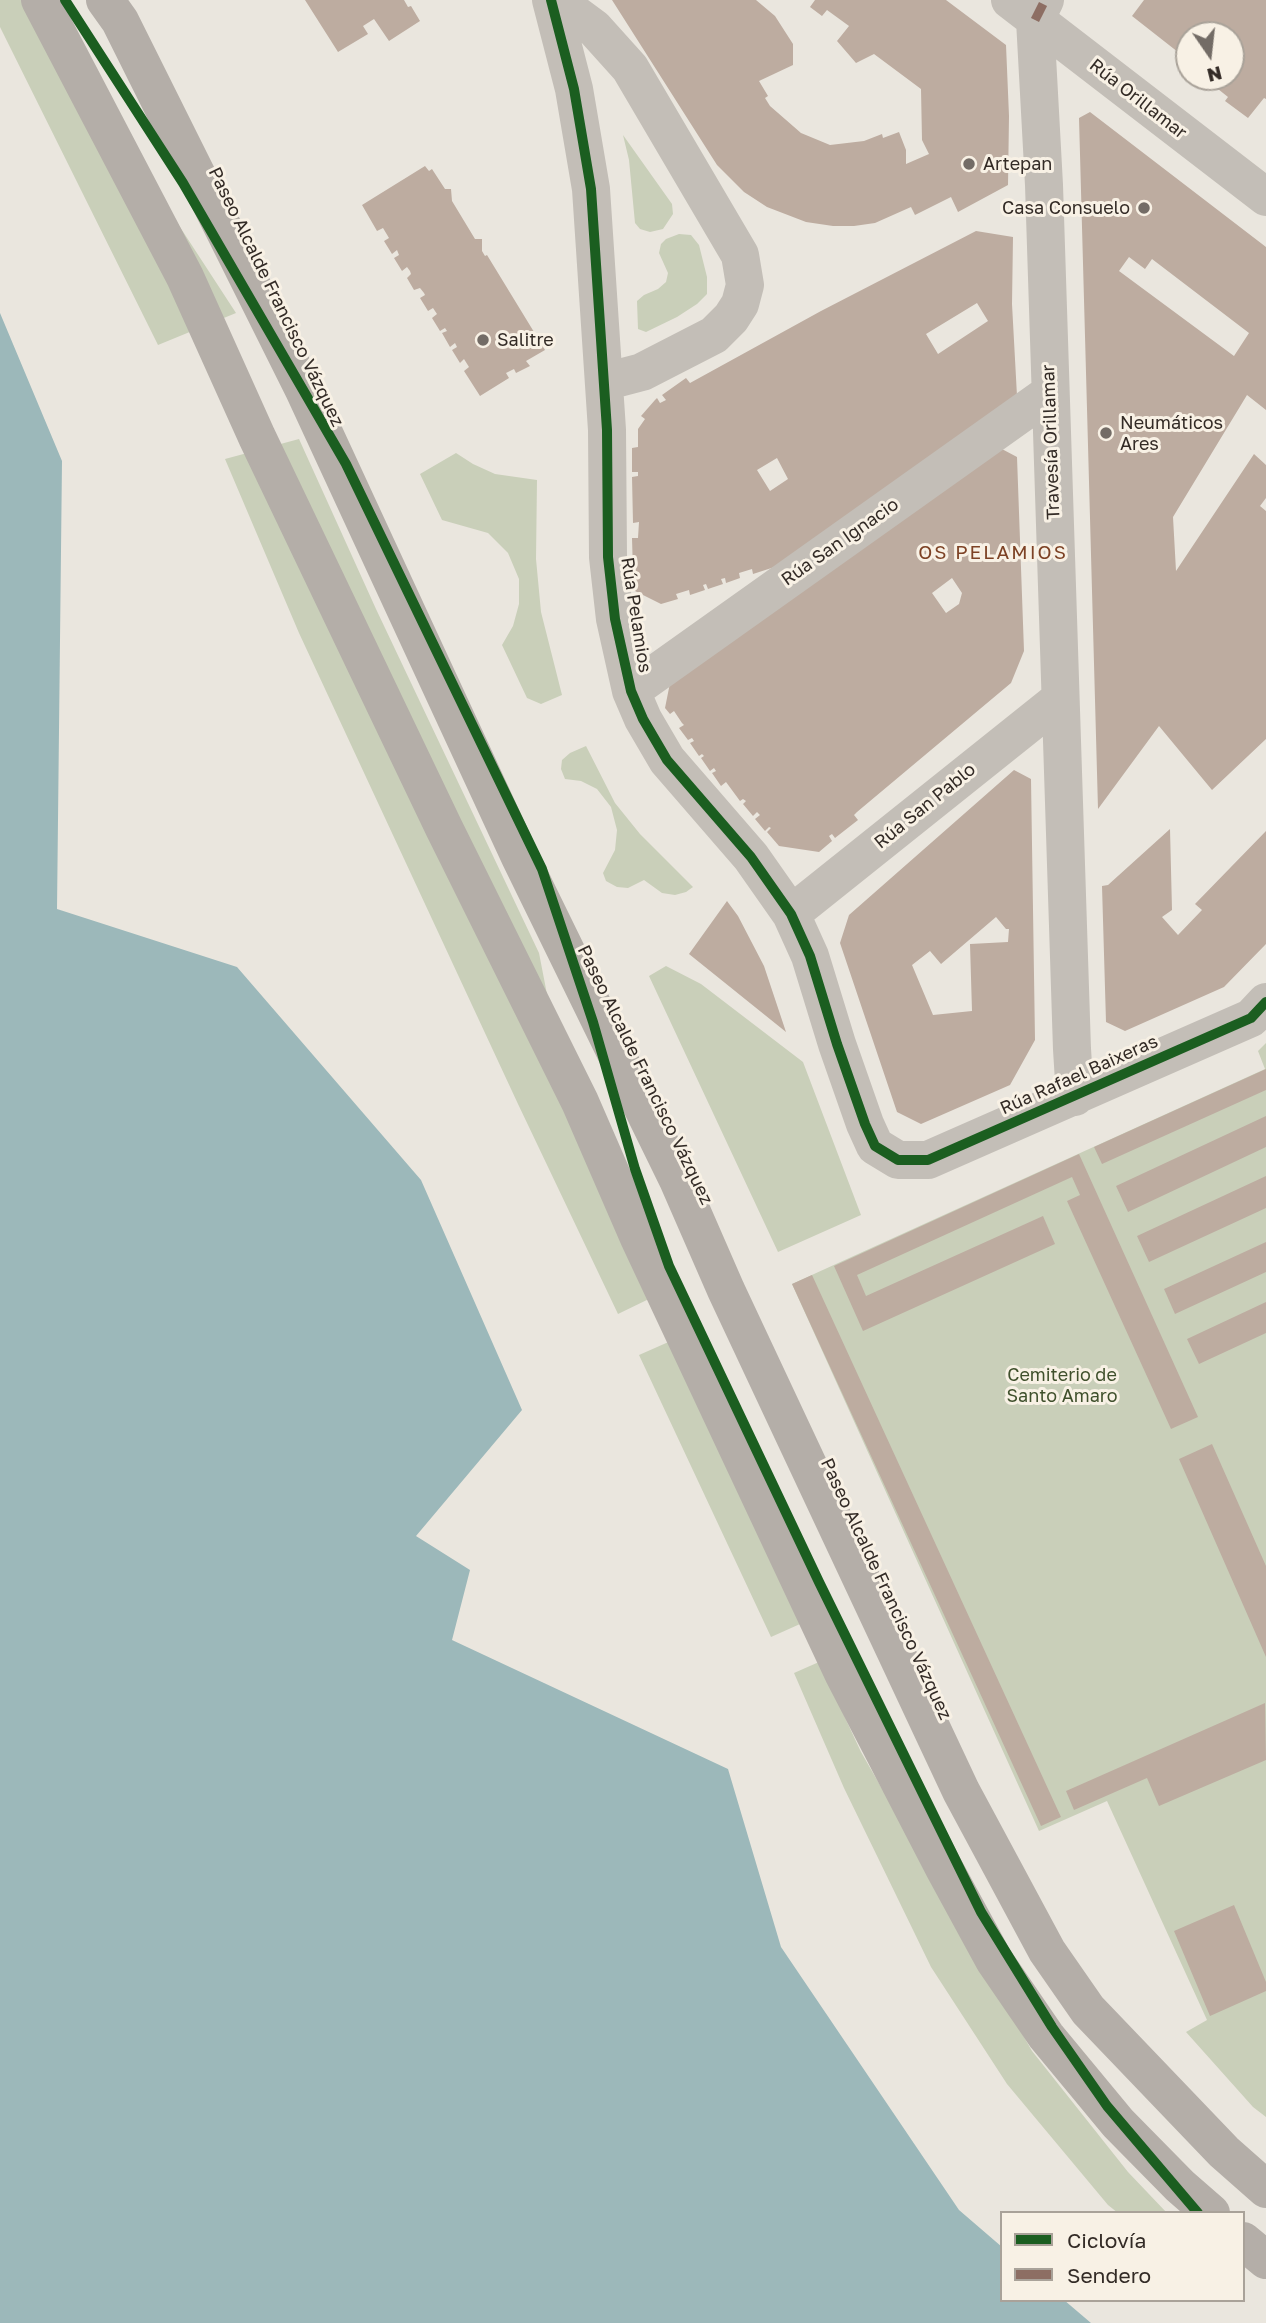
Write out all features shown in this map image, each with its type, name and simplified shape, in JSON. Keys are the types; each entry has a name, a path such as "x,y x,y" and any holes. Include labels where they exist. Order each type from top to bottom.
{"main road":[{"path":"40,0 185,277 257,437 444,828 580,1102 639,1238 843,1673 944,1868 993,1960 1046,2036 1118,2123 1209,2211"},
{"name":"Paseo Alcalde Francisco Vázquez","path":"105,0 120,21 304,390 520,857 678,1180 732,1302 961,1791 1047,1951 1088,2010 1224,2152 1266,2189"},
{"path":"1245,2243 1266,2260"}],"street":[{"name":"Rúa Pelamios","path":"553,0 594,29 630,68 740,255 745,285 740,304 732,318 713,335 642,372 604,382"},
{"name":"Rúa Pelamios","path":"553,0 574,89 591,189 607,430 608,557 615,618 631,691 643,719 667,760 751,858 791,914 810,956 865,1124 875,1146 898,1160"},
{"name":"Rúa Orillamar","path":"1030,7 1266,197"},
{"name":"Travesía Orillamar","path":"1030,7 1044,185 1075,1097"},
{"name":"Rúa San Ignacio","path":"631,691 1050,393"},
{"name":"Rúa San Pablo","path":"791,914 1060,699"},
{"name":"Rúa Rafael Baixeras","path":"898,1160 928,1160 1075,1097 1251,1018 1266,1002"}],"green space":[{"path":"0,0 32,0 236,313 158,345 0,27"},
{"path":"623,135 672,204 673,214 663,229 650,232 640,229 635,223 629,160"},
{"path":"679,234 691,235 699,245 707,277 707,294 677,317 646,332 638,329 637,301 666,282 668,273 659,253 661,244"},
{"path":"299,439 376,609 539,953 564,1082 653,1297 618,1314 299,633 225,459"},
{"path":"456,453 495,474 537,480 536,559 541,612 562,695 541,704 527,698 502,645 513,626 519,604 519,579 508,553 488,533 442,520 420,474"},
{"path":"586,746 615,803 640,834 693,887 675,895 662,893 644,880 628,888 617,887 606,881 603,873 615,850 617,830 611,807 597,789 581,781 565,779 561,769 562,760"},
{"path":"666,966 701,984 803,1062 861,1215 778,1252 649,976"},
{"name":"Cemiterio de Santo Amaro","path":"1266,1043 1266,2117 1253,2107 1186,2032 1207,2020 1107,1801 1039,1831 792,1284 1265,1069 1258,1051"},
{"path":"673,1340 809,1620 771,1637 639,1355"},
{"path":"819,1662 861,1752 1032,2051 1128,2172 1165,2211 1116,2211 1108,2205 1007,2084 931,1967 844,1788 794,1673"}],"water":[{"path":"0,313 62,461 57,909 237,967 421,1180 522,1410 416,1536 470,1570 452,1640 728,1769 781,1947 959,2210 1000,2245 1000,2302 1066,2302 1091,2323 0,2323"}],"building":[{"path":"305,0 404,0 420,21 389,41 374,19 363,26 368,34 338,52"},
{"path":"612,0 756,0 775,16 793,44 793,65 759,81 768,96 765,98 770,106 801,133 830,145 864,141 882,134 883,138 899,132 906,150 906,164 929,154 922,140 921,89 874,54 856,63 837,41 849,26 827,10 822,16 810,7 815,0 946,0 1006,45 1008,185 958,212 951,197 915,215 911,207 875,223 854,226 806,222 767,207 744,192 717,165"},
{"path":"1144,0 1266,0 1266,99 1264,98 1248,118 1225,101 1228,97 1220,91 1245,91 1245,21 1175,21 1175,50 1132,16"},
{"path":"1090,112 1266,247 1266,410 1247,395 1173,517 1176,571 1254,454 1266,465 1266,498 1260,506 1266,511 1266,739 1212,790 1159,726 1098,809 1079,118","holes":["1129,257 1145,269 1152,259 1249,333 1234,356 1119,271"]},
{"path":"425,166 429,171 432,169 445,189 451,189 452,201 475,239 482,239 482,251 545,350 526,361 530,366 516,373 514,369 506,373 509,378 480,396 464,371 469,367 464,359 460,363 452,350 457,347 455,343 450,347 442,333 447,331 445,328 440,331 432,318 437,314 433,308 428,311 420,298 424,293 420,288 414,290 407,278 411,274 410,271 407,267 402,271 394,258 399,255 397,250 392,254 384,241 389,238 383,228 377,231 362,205"},
{"path":"976,231 1013,237 1012,304 1017,396 790,562 753,574 752,569 739,573 740,578 726,583 725,578 721,579 723,584 708,589 706,584 703,585 705,590 690,595 689,590 676,594 678,599 661,604 633,590 633,577 639,576 639,572 633,572 632,538 638,538 639,522 633,523 632,477 638,476 638,472 632,472 632,448 638,447 638,429 645,419 641,416 657,398 660,403 666,400 662,395 686,378 690,383","holes":["977,303 988,321 938,354 926,334","777,458 788,479 770,491 757,470"]},
{"path":"1000,448 1017,457 1024,651 1011,683 857,812 854,815 858,820 835,838 832,834 829,836 832,841 819,852 779,846 767,832 771,828 765,831 755,819 760,815 757,812 753,816 743,804 746,801 740,801 726,782 721,786 712,773 716,771 714,768 710,771 701,758 704,756 699,756 690,743 694,741 692,738 688,740 679,728 684,725 674,711 670,714 665,708 672,673","holes":["952,578 962,593 959,604 946,613 932,593"]},
{"path":"1014,770 1031,779 1035,1040 1010,1085 921,1124 897,1112 840,943 849,915","holes":["996,917 1009,929 1008,942 970,944 972,1011 933,1015 912,965 930,951 941,964"]},
{"path":"1170,829 1172,910 1162,917 1178,935 1202,910 1195,904 1266,831 1266,944 1224,987 1125,1031 1106,1022 1102,886 1108,885"},
{"path":"727,901 738,916 764,966 786,1032 689,954"},
{"path":"1266,1069 1266,1090 1102,1164 1094,1147"},
{"path":"1266,1116 1266,1147 1128,1212 1116,1186"},
{"path":"1079,1154 1198,1417 1171,1429 1067,1201 1080,1195 1072,1177 857,1275 866,1296 1043,1216 1055,1244 863,1331 834,1266"},
{"path":"1266,1176 1266,1208 1149,1262 1137,1236"},
{"path":"1266,1242 1266,1272 1175,1314 1164,1289"},
{"path":"812,1275 1061,1817 1041,1826 792,1284"},
{"path":"1266,1302 1266,1333 1199,1364 1187,1339"},
{"path":"1212,1444 1266,1566 1266,1657 1179,1459"},
{"path":"1265,1703 1266,1760 1159,1806 1147,1778 1074,1810 1066,1791"},
{"path":"1234,1905 1266,1982 1266,1991 1210,2016 1174,1931"}],"marked path":[{"path":"1035,20 1045,0"}],"cycle path":[{"path":"65,0 183,183 346,464 542,869 593,1022 635,1169 669,1266 819,1582 981,1912 1052,2027 1107,2106 1196,2211"},
{"path":"551,0 574,89 591,189 607,430 608,557 615,619 631,691 643,719 667,760 751,857 791,914 810,956 837,1044 875,1146 898,1160 928,1160 1251,1018 1266,1002"}],"place":[{"name":"Artepan","path":"969,164"},
{"name":"Casa Consuelo","path":"1144,208"},
{"name":"Salitre","path":"483,340"},
{"name":"Neumáticos Ares","path":"1106,433"}],"district":[{"name":"OS PELAMIOS","path":"993,553"}]}
